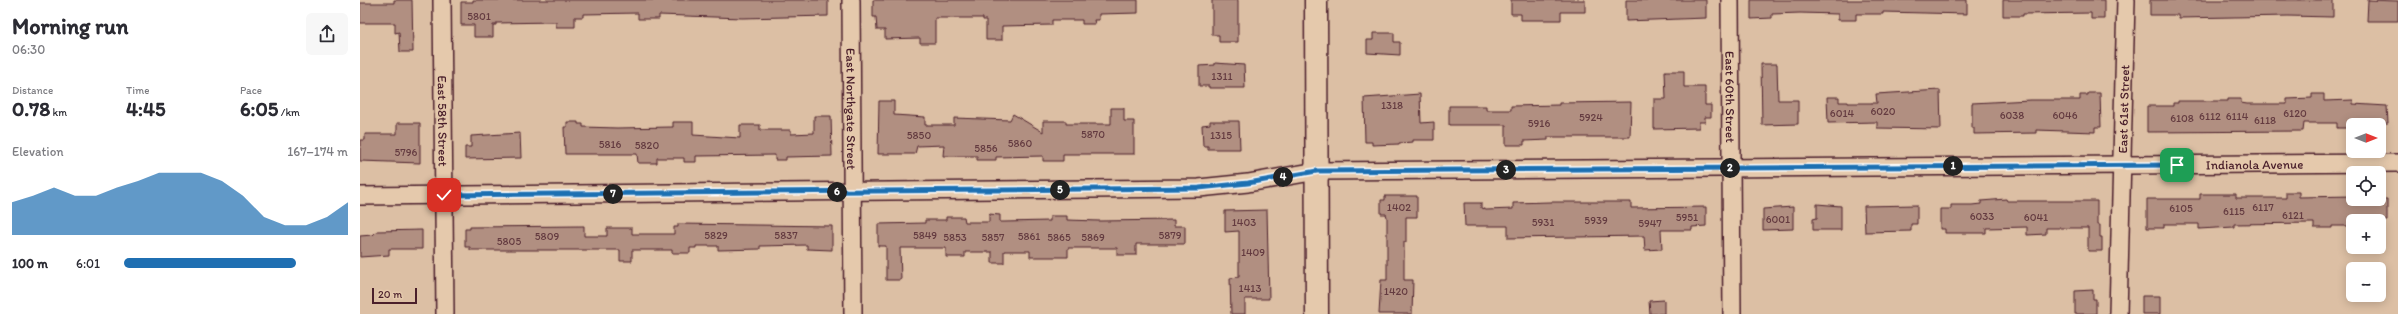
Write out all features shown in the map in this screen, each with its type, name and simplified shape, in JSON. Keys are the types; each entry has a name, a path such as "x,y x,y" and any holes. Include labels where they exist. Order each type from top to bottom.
{"main road":[{"path":"1316,0 1317,314"}],"street":[{"name":"East 58th Street","path":"442,0 445,314"},
{"name":"East Northgate Street","path":"851,0 853,314"},
{"name":"East 60th Street","path":"1730,0 1732,314"},
{"name":"East 61st Street","path":"2118,314 2126,0"},
{"name":"Indianola Avenue","path":"360,196 1199,188 1248,183 1317,171 2398,163"}],"building":[{"path":"394,0 412,0 413,52 400,52 399,32 395,33 395,23 360,23 360,3 394,3"},
{"path":"473,0 828,0 828,16 742,18 659,15 659,19 638,19 638,13 583,14 583,17 575,17 575,27 556,27 556,22 496,23 496,25 493,25 493,37 474,37 474,25 461,25 461,2 473,2"},
{"path":"873,0 1138,0 1138,13 1099,14 1099,20 1094,20 1095,24 1082,24 1082,20 1052,20 1052,25 1002,26 1002,40 986,40 986,20 983,20 983,18 935,18 935,43 920,43 920,38 885,39 885,30 877,30 876,17 873,17"},
{"path":"1212,0 1238,0 1238,42 1219,42 1219,35 1212,35"},
{"path":"1511,0 1585,0 1585,12 1561,12 1561,20 1521,20 1521,14 1511,14"},
{"path":"1626,0 1706,0 1706,18 1626,21"},
{"path":"1751,0 1967,0 1967,14 1883,12 1883,14 1856,14 1856,20 1838,20 1838,14 1800,13 1772,14 1772,18 1751,19"},
{"path":"2003,0 2104,0 2104,19 2091,19 2091,13 2023,14 2023,16 2003,16"},
{"path":"2150,0 2333,0 2333,17 2288,16 2179,18 2179,15 2150,15"},
{"path":"2368,0 2398,1 2398,21 2367,21"},
{"path":"1373,33 1394,33 1394,42 1400,42 1400,55 1367,53 1367,40 1373,40"},
{"path":"1215,63 1244,65 1245,88 1209,88 1209,86 1199,86 1199,66 1215,65"},
{"path":"1761,64 1777,64 1778,100 1798,100 1798,124 1762,125"},
{"path":"1665,71 1684,71 1684,87 1705,87 1705,105 1711,105 1711,117 1705,117 1705,122 1699,122 1699,128 1654,129 1654,99 1666,99"},
{"path":"1940,90 1941,129 1877,128 1877,122 1828,123 1827,97 1839,97 1839,102 1877,103 1876,94"},
{"path":"2088,93 2100,93 2101,127 2095,127 2095,132 2036,130 2036,133 1974,134 1974,128 1972,128 1972,103 2030,100 2080,100 2080,95 2088,95"},
{"path":"1420,94 1421,123 1434,122 1434,140 1413,140 1413,142 1399,144 1372,145 1372,142 1365,142 1364,98"},
{"path":"2312,94 2324,94 2324,101 2353,100 2353,104 2387,106 2388,123 2386,123 2386,118 2346,118 2346,128 2337,128 2337,123 2304,123 2303,131 2147,132 2147,106 2173,106 2173,103 2178,103 2178,101 2228,101 2228,99 2241,99 2241,103 2247,104 2287,104 2287,99 2312,98"},
{"path":"879,101 894,101 894,115 925,117 925,125 954,125 954,118 1010,120 1013,114 1043,132 1043,121 1066,121 1066,124 1111,124 1111,108 1124,108 1124,121 1134,121 1134,154 1063,154 1063,161 1043,161 1043,156 996,157 996,160 977,160 977,156 943,156 944,145 917,146 915,154 878,154"},
{"path":"1631,102 1630,137 1548,137 1548,140 1524,141 1524,145 1506,145 1506,125 1449,125 1449,106 1486,106 1486,110 1511,110 1511,106 1559,105 1559,103"},
{"path":"814,116 831,116 832,156 786,157 786,160 775,160 775,155 696,156 696,162 684,162 684,158 657,158 657,163 638,163 637,154 565,154 564,127 567,127 567,122 578,122 578,124 583,124 583,127 617,128 673,127 673,122 693,122 693,135 740,138 740,125 760,125 760,130 791,130 791,134 814,133"},
{"path":"1210,121 1239,121 1240,149 1208,149 1208,146 1203,146 1202,125 1210,124"},
{"path":"397,123 420,123 420,163 360,161 360,140 365,140 365,134 397,134"},
{"path":"520,133 521,158 465,159 465,147 471,147 471,136"},
{"path":"2286,192 2299,192 2299,197 2346,196 2346,206 2386,206 2387,199 2387,221 2386,214 2346,214 2346,226 2332,226 2332,228 2314,228 2314,223 2234,224 2234,227 2199,229 2199,224 2164,224 2164,228 2147,228 2147,199 2200,199 2200,194 2236,194 2236,198 2286,198"},
{"path":"1385,196 1417,196 1417,217 1406,217 1406,242 1404,242 1404,280 1413,280 1412,314 1379,314 1381,280 1387,280 1387,217 1386,214 1381,214 1381,200 1385,200"},
{"path":"2006,199 2007,201 2097,201 2097,225 2100,225 2102,251 2088,251 2088,228 2046,228 2046,234 2027,235 2027,227 1986,228 1986,233 1945,233 1945,229 1940,229 1940,209 1951,209 1951,205 1972,205 1981,204 1981,201"},
{"path":"1631,202 1631,208 1706,207 1706,226 1692,227 1692,230 1661,230 1662,249 1645,250 1644,236 1508,238 1508,226 1465,226 1464,203 1481,203 1481,208 1486,210 1513,209 1513,203"},
{"path":"1817,204 1841,206 1841,230 1813,230 1813,219 1817,218"},
{"path":"1917,205 1917,224 1911,224 1911,231 1865,232 1864,206"},
{"path":"1793,207 1793,229 1763,230 1763,209"},
{"path":"1267,210 1269,299 1245,299 1245,314 1231,314 1230,278 1239,277 1239,231 1225,232 1225,211"},
{"path":"989,214 1000,215 1000,222 1050,221 1050,216 1067,216 1067,220 1174,220 1174,226 1185,226 1185,244 1136,244 1136,255 1117,255 1117,248 1068,248 1068,257 1030,257 1030,251 1004,251 1004,263 992,263 992,252 965,252 965,257 946,257 946,248 900,248 901,280 886,280 886,246 878,246 878,224 925,223 925,220 946,220 946,217 964,217 965,222 989,222"},
{"path":"678,224 832,226 832,250 807,249 807,245 760,246 760,249 718,250 718,246 696,246 696,248 690,248 690,253 672,253 672,250 632,250 632,261 620,261 620,250 470,250 470,247 465,247 465,229 470,229 470,227 584,226 584,236 607,236 607,228 632,228 632,234 674,234 674,227 678,227"},
{"path":"422,230 422,249 389,249 389,255 360,257 360,236 373,235 377,231"},
{"path":"2093,290 2093,299 2096,299 2096,314 2075,314 2075,291"},
{"path":"2142,296 2160,296 2160,314 2142,314"},
{"path":"1664,300 1664,314 1650,314 1649,301"}],"route":[{"path":"444,195 1199,188 1248,183 1317,171 2177,165"}]}
